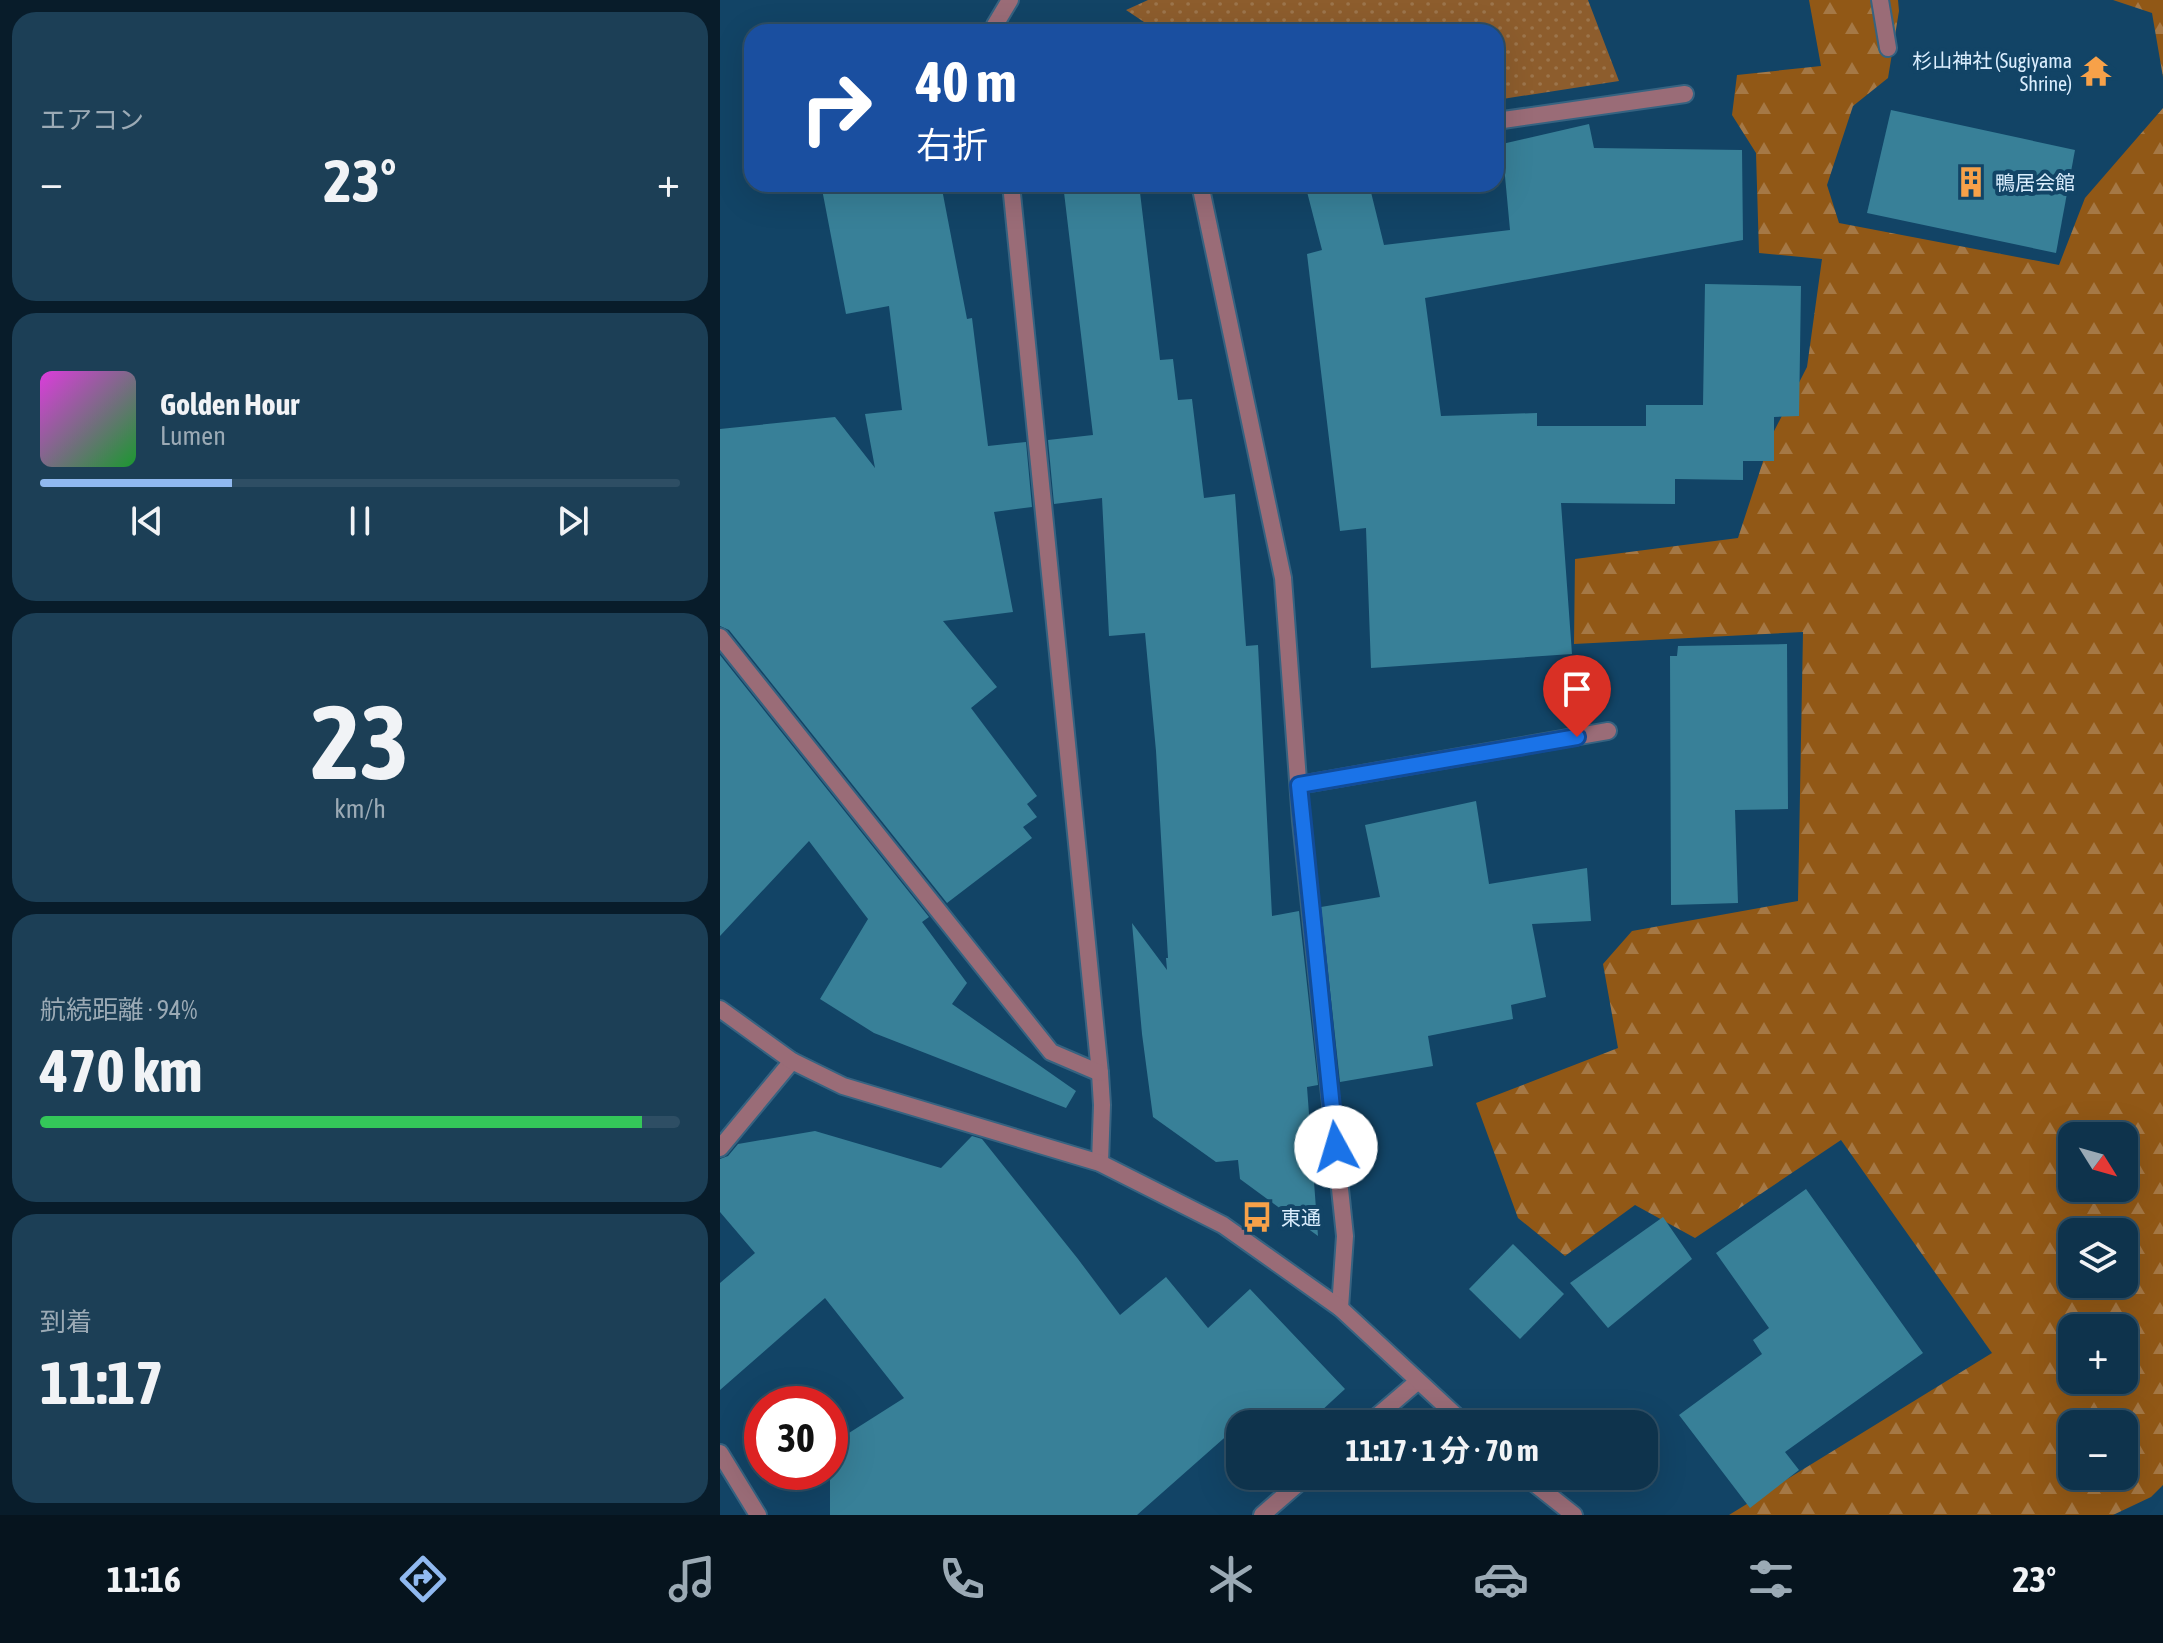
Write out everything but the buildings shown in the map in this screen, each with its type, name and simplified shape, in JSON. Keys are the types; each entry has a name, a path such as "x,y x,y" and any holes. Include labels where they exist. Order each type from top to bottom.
{"street":[{"path":"996,24 1010,0"},
{"path":"1880,0 1888,48"},
{"path":"1504,120 1685,94"},
{"path":"1012,192 1100,1073 1100,1163"},
{"path":"1202,192 1283,578 1299,785 1345,1236 1340,1308"},
{"path":"720,637 1051,1052 1100,1073"},
{"path":"1299,785 1608,731"},
{"path":"720,1009 792,1061 843,1086 1100,1163 1223,1225 1340,1308 1449,1410"},
{"path":"720,1148 792,1061"},
{"path":"1384,1410 1417,1382"},
{"path":"720,1453 758,1515"},
{"path":"1262,1515 1291,1490"},
{"path":"1543,1490 1574,1515"}],"green space":[{"path":"1809,0 1898,0 1888,78 1853,106 1827,185 1839,223 2059,265 2085,198 2163,108 2163,1485 2151,1497 2113,1515 1729,1515 1992,1353 1841,1140 1695,1238 1635,1205 1565,1256 1518,1218 1476,1103 1618,1048 1603,964 1632,931 1798,901 1803,632 1574,644 1575,559 1738,538 1771,437 1807,367 1822,259 1759,253 1756,153 1732,115 1737,75 1821,66"},
{"path":"2113,0 2163,0 2163,77 2152,13"}],"shaded area":[{"path":"1148,0 1588,0 1619,81 1504,99 1504,24 1147,24 1126,10"}],"place":[{"name":"杉山神社 (Sugiyama Shrine)","path":"2096,71"},
{"name":"鴨居会館","path":"1971,182"},
{"name":"東通","path":"1257,1217"}],"route":[{"path":"1336,1147 1299,785 1577,737"}]}
